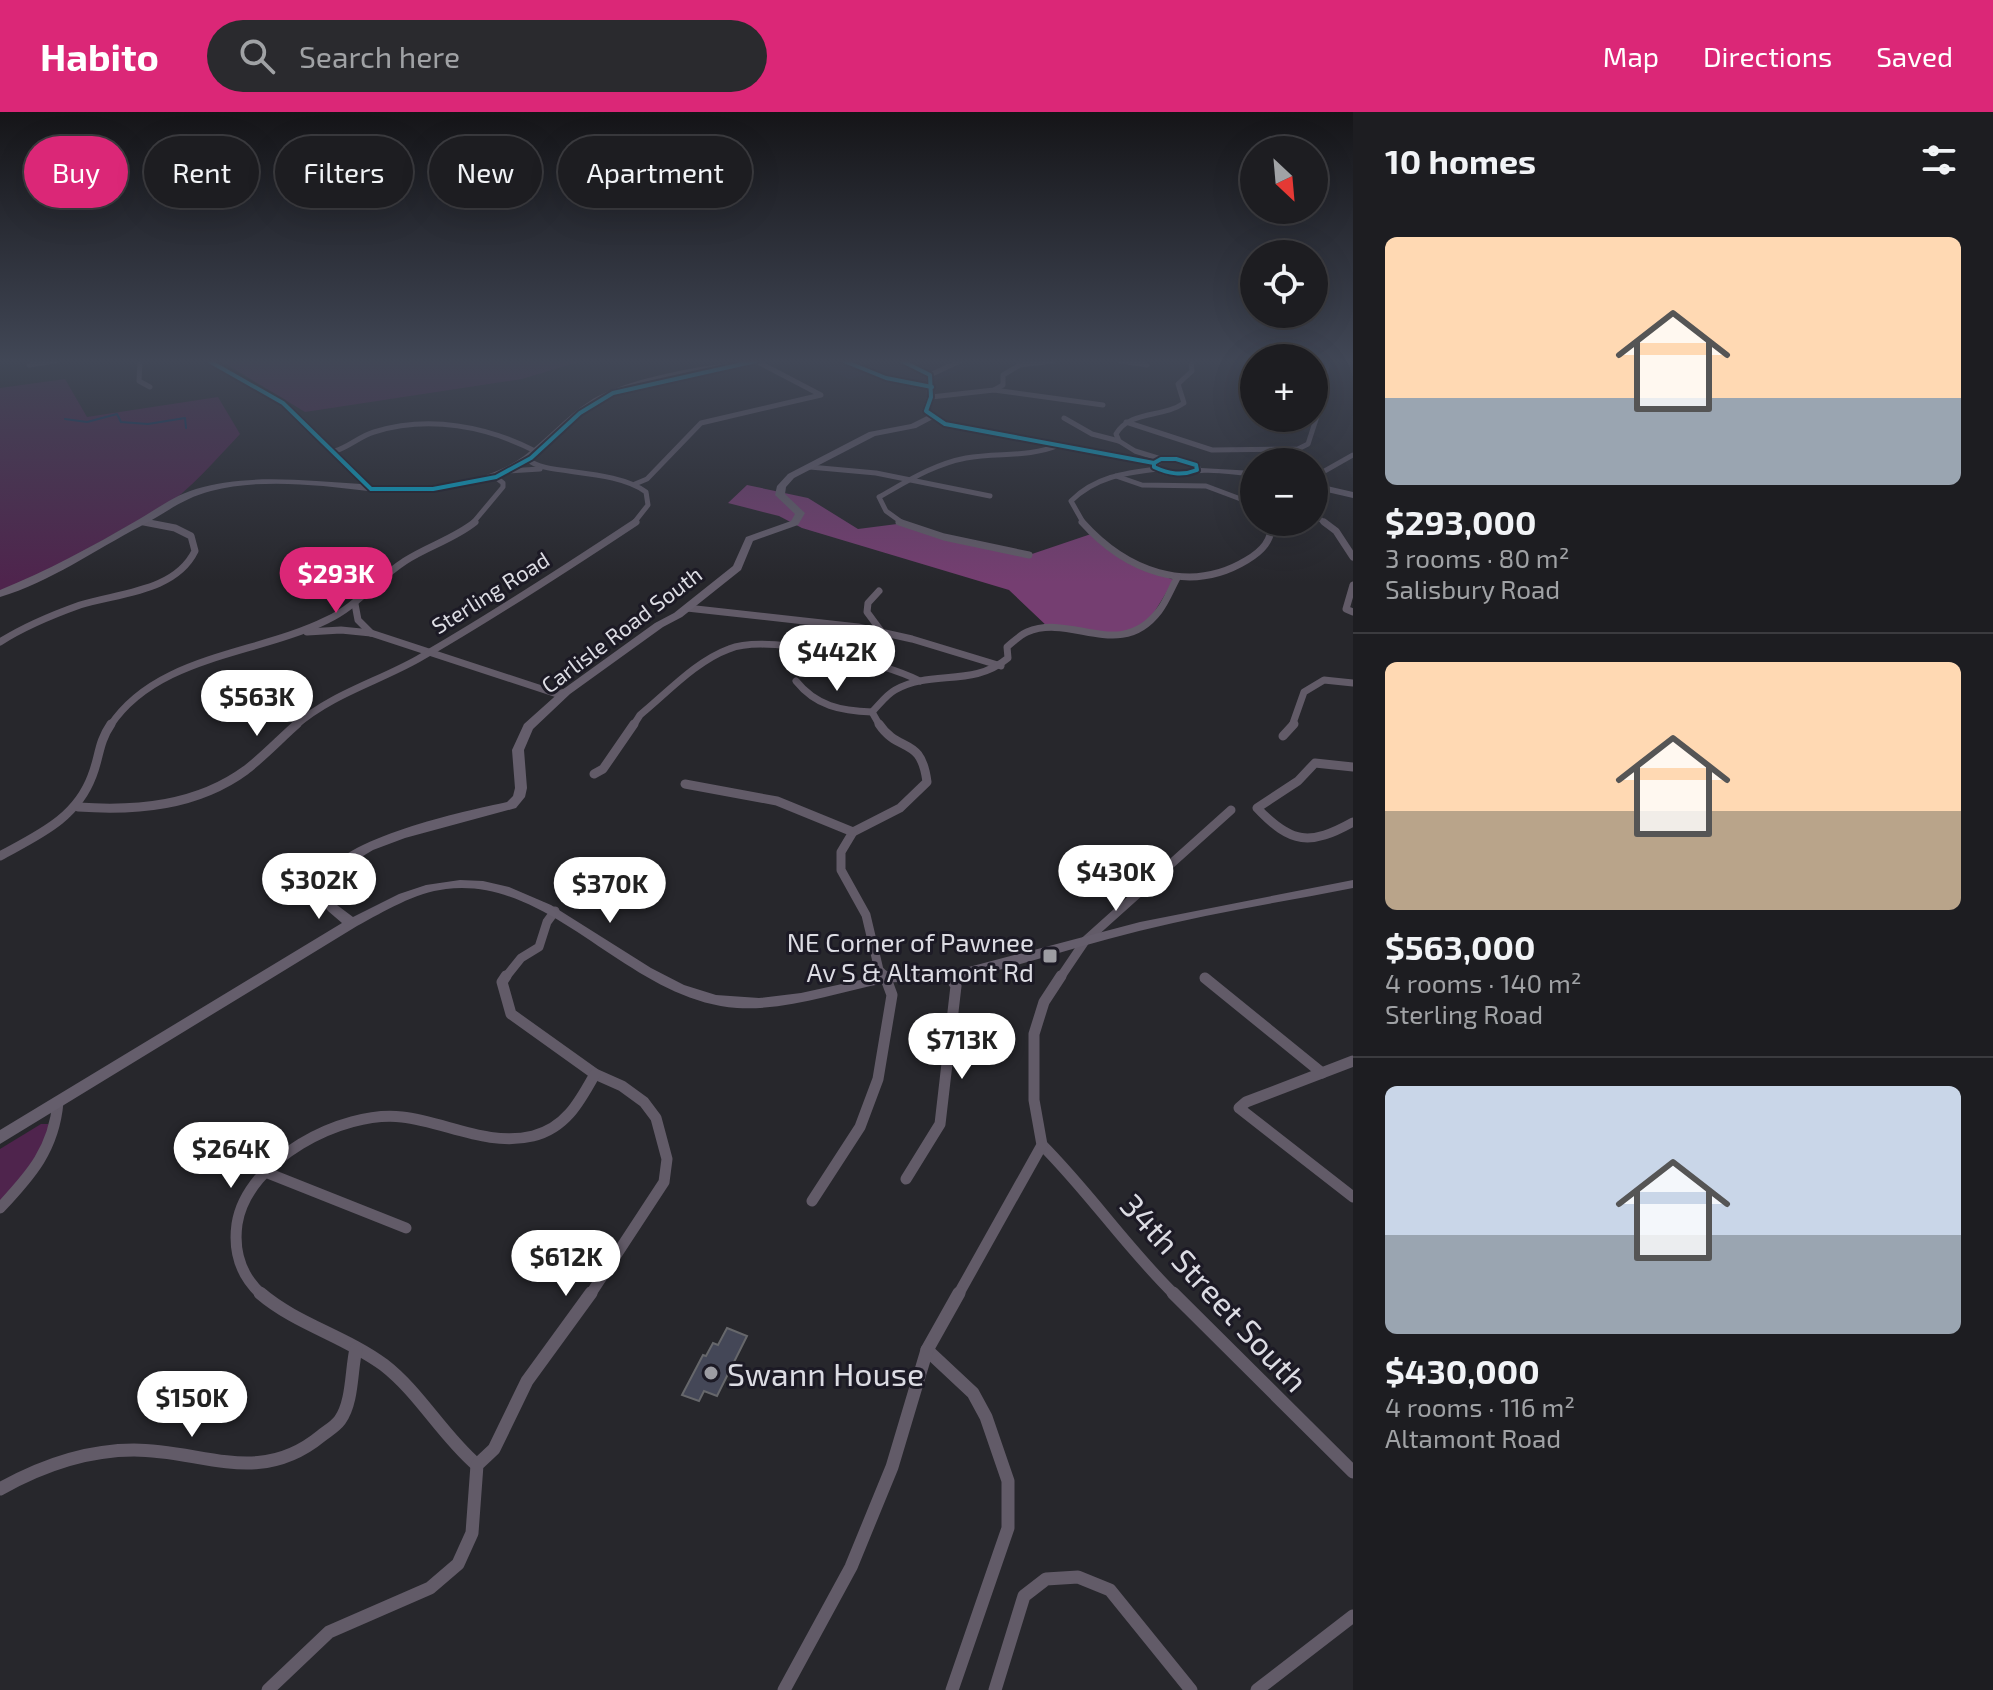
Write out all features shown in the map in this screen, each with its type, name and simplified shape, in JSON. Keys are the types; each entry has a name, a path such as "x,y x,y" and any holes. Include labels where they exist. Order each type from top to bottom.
{"street":[{"path":"316,435 371,489"},
{"path":"335,451 350,447 365,435"},
{"path":"502,435 537,452"},
{"path":"0,594 37,579 144,522 153,513 183,497 226,485 261,483 371,489 435,488 508,471 529,460 557,435"},
{"path":"529,460 538,467 597,471 635,484 647,479 690,435"},
{"name":"Carlisle Road South","path":"352,923 329,905 324,896 326,883 338,869 366,848 404,832 511,805 519,797 521,788 518,750 528,727 566,692 687,608 737,568 744,559 744,545 749,539 795,523 800,513 780,495 782,486 791,476 871,435"},
{"path":"1007,435 1157,464"},
{"path":"1094,435 1119,441 1178,475 1197,470 1240,473"},
{"path":"1116,435 1119,441"},
{"path":"1163,435 1222,451 1305,447 1310,435"},
{"path":"520,442 551,440"},
{"path":"1029,555 935,535 892,518 880,506 879,497 960,459 1028,457 1059,445"},
{"path":"1328,469 1353,455"},
{"path":"1197,470 1196,465 1186,460 1102,478 1082,489 1071,501 1072,512 1084,525 1130,558 1177,578 1207,577 1237,566 1267,545 1272,536"},
{"path":"810,467 910,480 990,496"},
{"path":"508,471 559,468"},
{"path":"0,856 78,807 79,798 93,775 100,742 110,724 140,693 167,677 299,632 355,604 424,548 469,527 503,487 503,483 494,476"},
{"path":"1116,476 1142,485 1190,483 1239,496"},
{"name":"Sterling Road","path":"78,807 134,808 177,801 208,791 248,768 295,723 329,699 428,653 636,522 649,503 635,484"},
{"path":"1328,489 1353,495"},
{"path":"0,642 41,620 81,605 154,585 175,574 194,554 196,546 192,537 180,530 144,522"},
{"path":"1328,525 1336,531 1353,557"},
{"path":"872,712 893,691 920,681 984,675 1001,666 1008,658 1007,647 1017,635 1029,631 1072,630 1113,636 1139,632 1151,624 1166,606 1177,578"},
{"path":"1353,585 1346,609 1353,612"},
{"path":"879,591 868,603 867,612 881,631"},
{"path":"355,604 358,620 371,633"},
{"path":"687,608 881,631 1001,666"},
{"path":"299,632 341,630 371,633 557,694 566,692"},
{"path":"594,774 603,769 640,715 715,655 732,647 766,644 827,653 899,670 920,681"},
{"path":"1283,736 1295,722 1304,692 1324,680 1353,683"},
{"path":"796,681 814,700 832,708 872,712"},
{"path":"812,1201 860,1127 878,1079 892,995 887,978 879,970 866,915 841,870 841,852 853,832 900,808 927,782 926,765 920,751 884,732 872,712"},
{"path":"1353,767 1315,763 1298,781 1257,808 1290,838 1312,841 1336,833 1353,822"},
{"path":"685,784 777,801 853,832"},
{"path":"784,1690 851,1567 892,1467 927,1350 1042,1145 1034,1100 1034,1034 1044,1002 1085,941 1231,810"},
{"path":"0,1138 352,923 398,899 458,884 492,886 555,911 667,985 716,1000 763,1004 812,997 887,978 926,980 950,977 1140,926 1350,889"},
{"path":"268,1690 329,1632 430,1588 458,1564 472,1533 477,1465 494,1449 527,1381 573,1320 664,1182 667,1159 656,1118 644,1102 622,1086 595,1074 511,1014 502,982 506,973 521,958 539,947 547,922 555,911"},
{"path":"906,1179 940,1124 956,986 950,977"},
{"path":"1205,978 1322,1073"},
{"path":"1353,1061 1246,1102 1239,1108 1353,1197"},
{"path":"477,1465 460,1451 400,1378 356,1349 276,1308 245,1279 235,1244 238,1217 251,1188 265,1172 287,1151 314,1135 382,1117 429,1120 494,1140 530,1137 551,1130 572,1116 595,1074"},
{"path":"0,1208 49,1150 58,1127 58,1102"},
{"name":"34th Street South","path":"1042,1145 1082,1185 1148,1268 1353,1472"},
{"path":"265,1172 406,1228"},
{"path":"0,1489 32,1470 74,1456 136,1450 247,1466 275,1462 304,1451 341,1419 356,1349"},
{"path":"927,1350 973,1393 986,1417 1008,1481 1008,1528 952,1690"},
{"path":"995,1690 1024,1596 1046,1579 1078,1577 1110,1590 1191,1690"},
{"path":"1257,1690 1353,1616"}],"shaded area":[{"path":"0,435 239,435 202,475 159,510 35,579 0,593"},
{"path":"747,485 808,498 858,529 897,524 1029,555 1091,534 1143,568 1174,580 1147,624 1119,635 1049,628 1009,590 802,528 779,516 728,503"},
{"path":"41,1124 48,1124 51,1129 49,1143 0,1203 0,1149"}],"building":[{"name":"Swann House","path":"727,1328 747,1336 717,1396 704,1391 699,1401 682,1395 703,1355 706,1356 713,1343 718,1345"}],"transit line":[{"path":"315,435 371,489 433,489 496,477 531,458 556,435"},
{"path":"1002,435 1154,463"},
{"path":"1161,459 1176,459 1196,465 1197,470 1180,474 1165,472 1154,467 1154,463 1161,459"}],"place":[{"name":"NE Corner of Pawnee Av S & Altamont Rd","path":"1050,956"},
{"name":"Swann House","path":"711,1373"}]}
